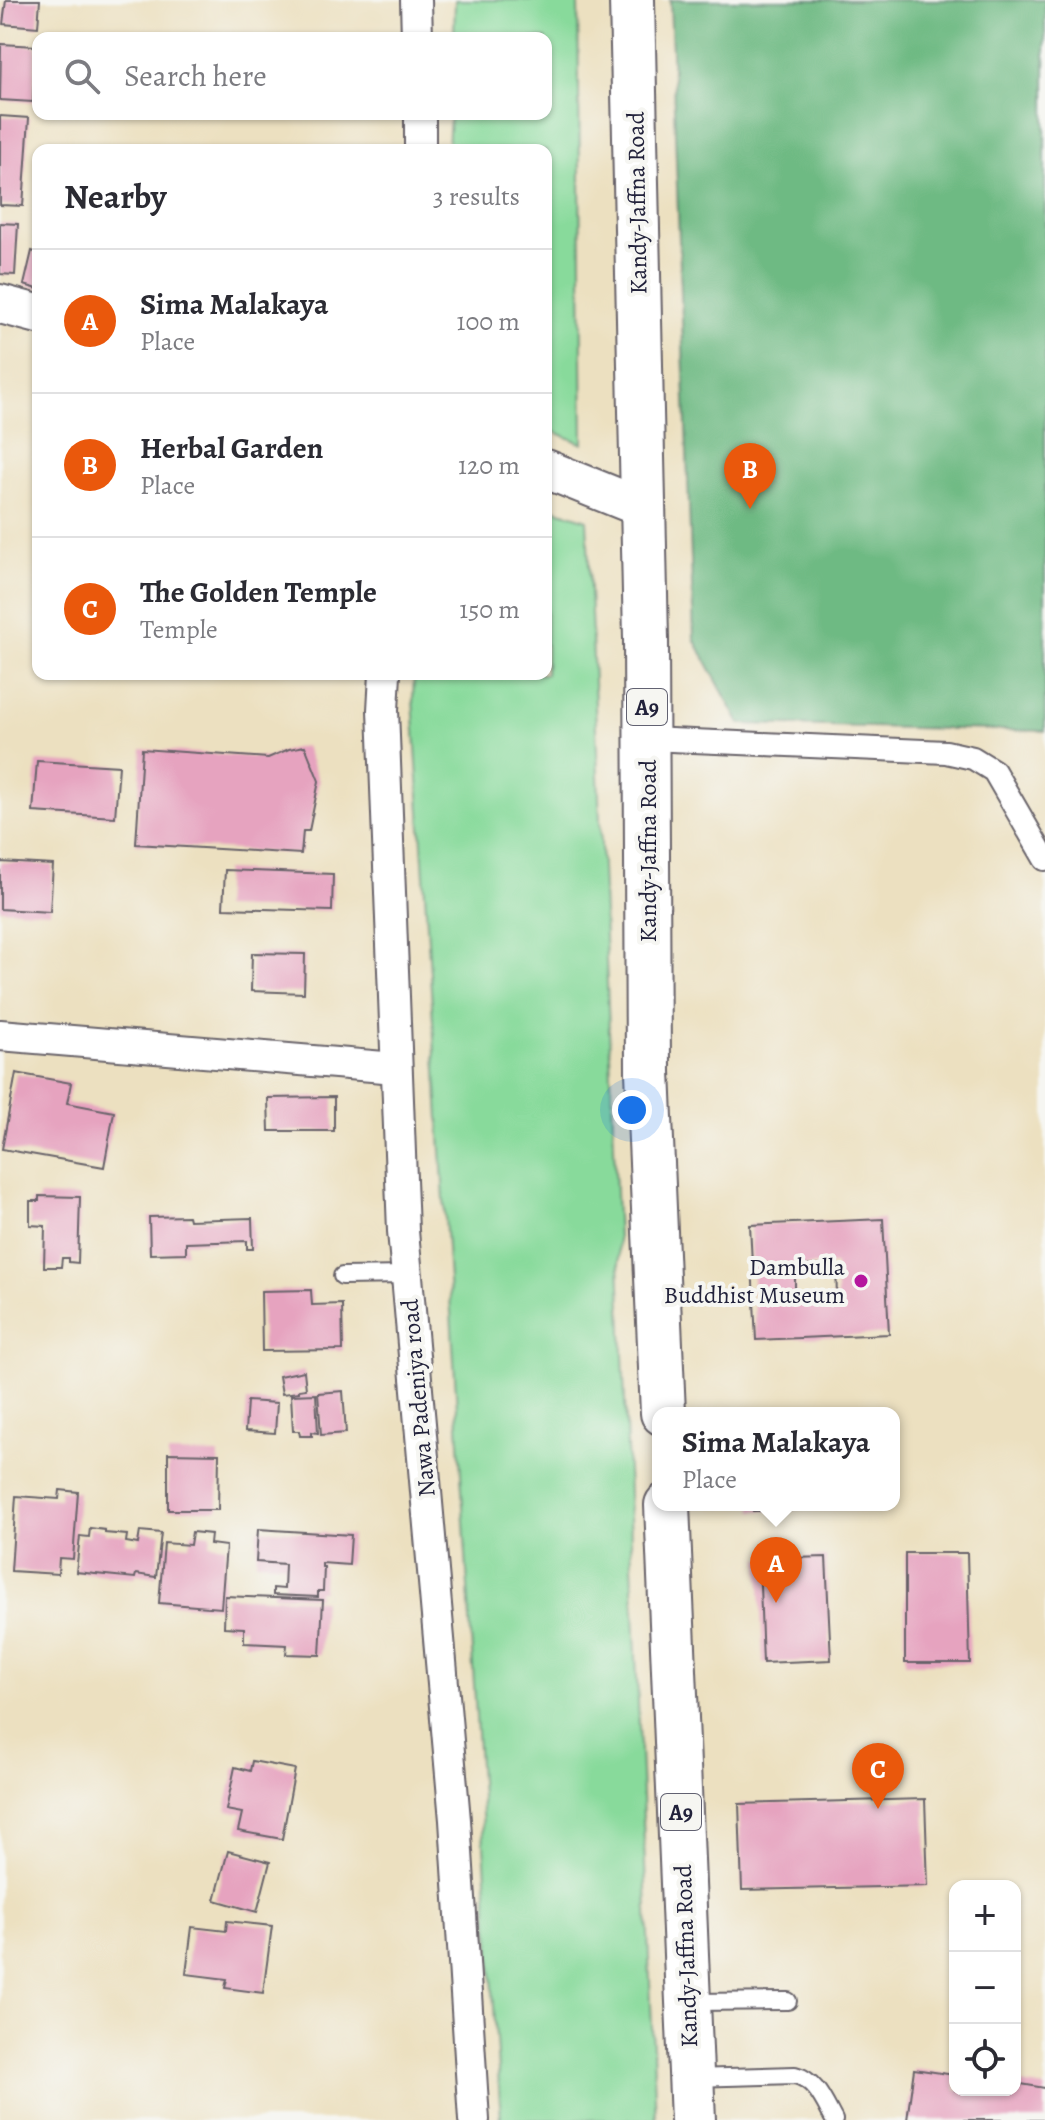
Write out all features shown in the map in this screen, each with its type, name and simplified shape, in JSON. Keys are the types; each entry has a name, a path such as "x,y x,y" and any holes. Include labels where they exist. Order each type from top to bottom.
{"highway":[{"name":"Kandy-Jaffna Road","path":"632,0 645,509 648,1072 663,1407"},
{"name":"Kandy-Jaffna Road","path":"667,1511 692,2099"}],"street":[{"path":"416,0 417,32"},
{"path":"420,120 420,144"},
{"path":"0,304 32,312"},
{"path":"552,471 645,509"},
{"name":"Nawa Padeniya road","path":"385,680 383,710 403,1231 455,1820 474,2120"},
{"path":"648,739 946,752 973,758 994,771 1045,859"},
{"path":"0,1035 396,1068"}],"lane":[{"path":"342,1276 407,1275"},
{"path":"688,2002 788,2001"},
{"path":"692,2099 795,2075 805,2077 813,2085 834,2120"}],"green space":[{"path":"455,0 578,0 583,444 552,431 552,144 448,144 450,120 552,120 552,32 454,32"},
{"path":"670,0 1045,0 1045,731 740,724 694,639"},
{"path":"552,508 587,520 656,2120 501,2120 414,680 552,680"}],"building":[{"path":"6,0 40,0 38,27 3,24"},
{"path":"1,44 32,46 32,102 0,100"},
{"path":"0,116 29,118 23,206 0,205"},
{"path":"0,223 18,224 15,275 0,274"},
{"path":"32,251 32,287 24,285"},
{"path":"305,746 319,781 309,831 303,831 301,854 136,844 142,749 268,758"},
{"path":"37,761 119,766 115,817 33,812"},
{"path":"0,862 53,865 50,912 0,909"},
{"path":"225,870 333,874 332,911 223,908"},
{"path":"252,953 305,954 304,993 251,991"},
{"path":"16,1073 71,1083 67,1103 114,1112 104,1167 2,1149"},
{"path":"334,1097 334,1131 269,1131 268,1098"},
{"path":"39,1196 80,1197 78,1263 62,1258 61,1267 44,1267 45,1226 30,1225 30,1201 39,1201"},
{"path":"188,1216 189,1220 252,1218 253,1249 247,1249 247,1241 186,1243 186,1253 150,1254 149,1217"},
{"name":"Dambulla Buddhist Museum","path":"883,1219 889,1334 756,1340 750,1225","holes":["836,1265 837,1297 795,1298 795,1266"]},
{"path":"311,1290 312,1305 342,1304 343,1350 262,1351 261,1291"},
{"path":"304,1371 306,1389 282,1394 279,1376"},
{"path":"343,1391 346,1433 321,1435 318,1393"},
{"path":"316,1394 318,1433 300,1436 299,1431 293,1431 291,1395"},
{"path":"247,1401 277,1403 275,1433 245,1431"},
{"path":"168,1453 219,1454 218,1510 168,1510"},
{"path":"60,1490 78,1492 73,1559 59,1558 58,1574 11,1571 16,1496 59,1499"},
{"path":"90,1528 127,1535 126,1542 138,1544 140,1531 161,1533 156,1577 76,1572 80,1536 89,1537"},
{"path":"258,1529 351,1535 349,1565 322,1563 323,1591 318,1591 318,1597 273,1595 273,1588 284,1589 285,1564 256,1562"},
{"path":"192,1532 211,1534 210,1544 226,1546 221,1608 159,1603 164,1543 190,1545"},
{"path":"905,1553 967,1553 970,1663 905,1663"},
{"path":"826,1557 831,1660 763,1663 759,1559"},
{"path":"225,1596 323,1600 320,1655 286,1654 287,1645 244,1643 244,1628 224,1627"},
{"path":"252,1761 295,1769 282,1839 238,1831 242,1813 226,1810 235,1767 250,1771"},
{"path":"925,1799 928,1886 742,1890 739,1804"},
{"path":"228,1851 270,1862 257,1912 215,1900"},
{"path":"227,1921 272,1926 263,1993 225,1988 227,1979 186,1974 192,1927 226,1931"},
{"path":"914,2069 949,2074 949,2096 1021,2096 1021,2084 1045,2088 1045,2120 907,2120"}],"place":[{"name":"Herbal Garden","path":"750,509"},
{"name":"Dambulla Buddhist Museum","path":"861,1281"},
{"name":"Sima Malakaya","path":"776,1603"},
{"name":"The Golden Temple","path":"878,1809"}]}
